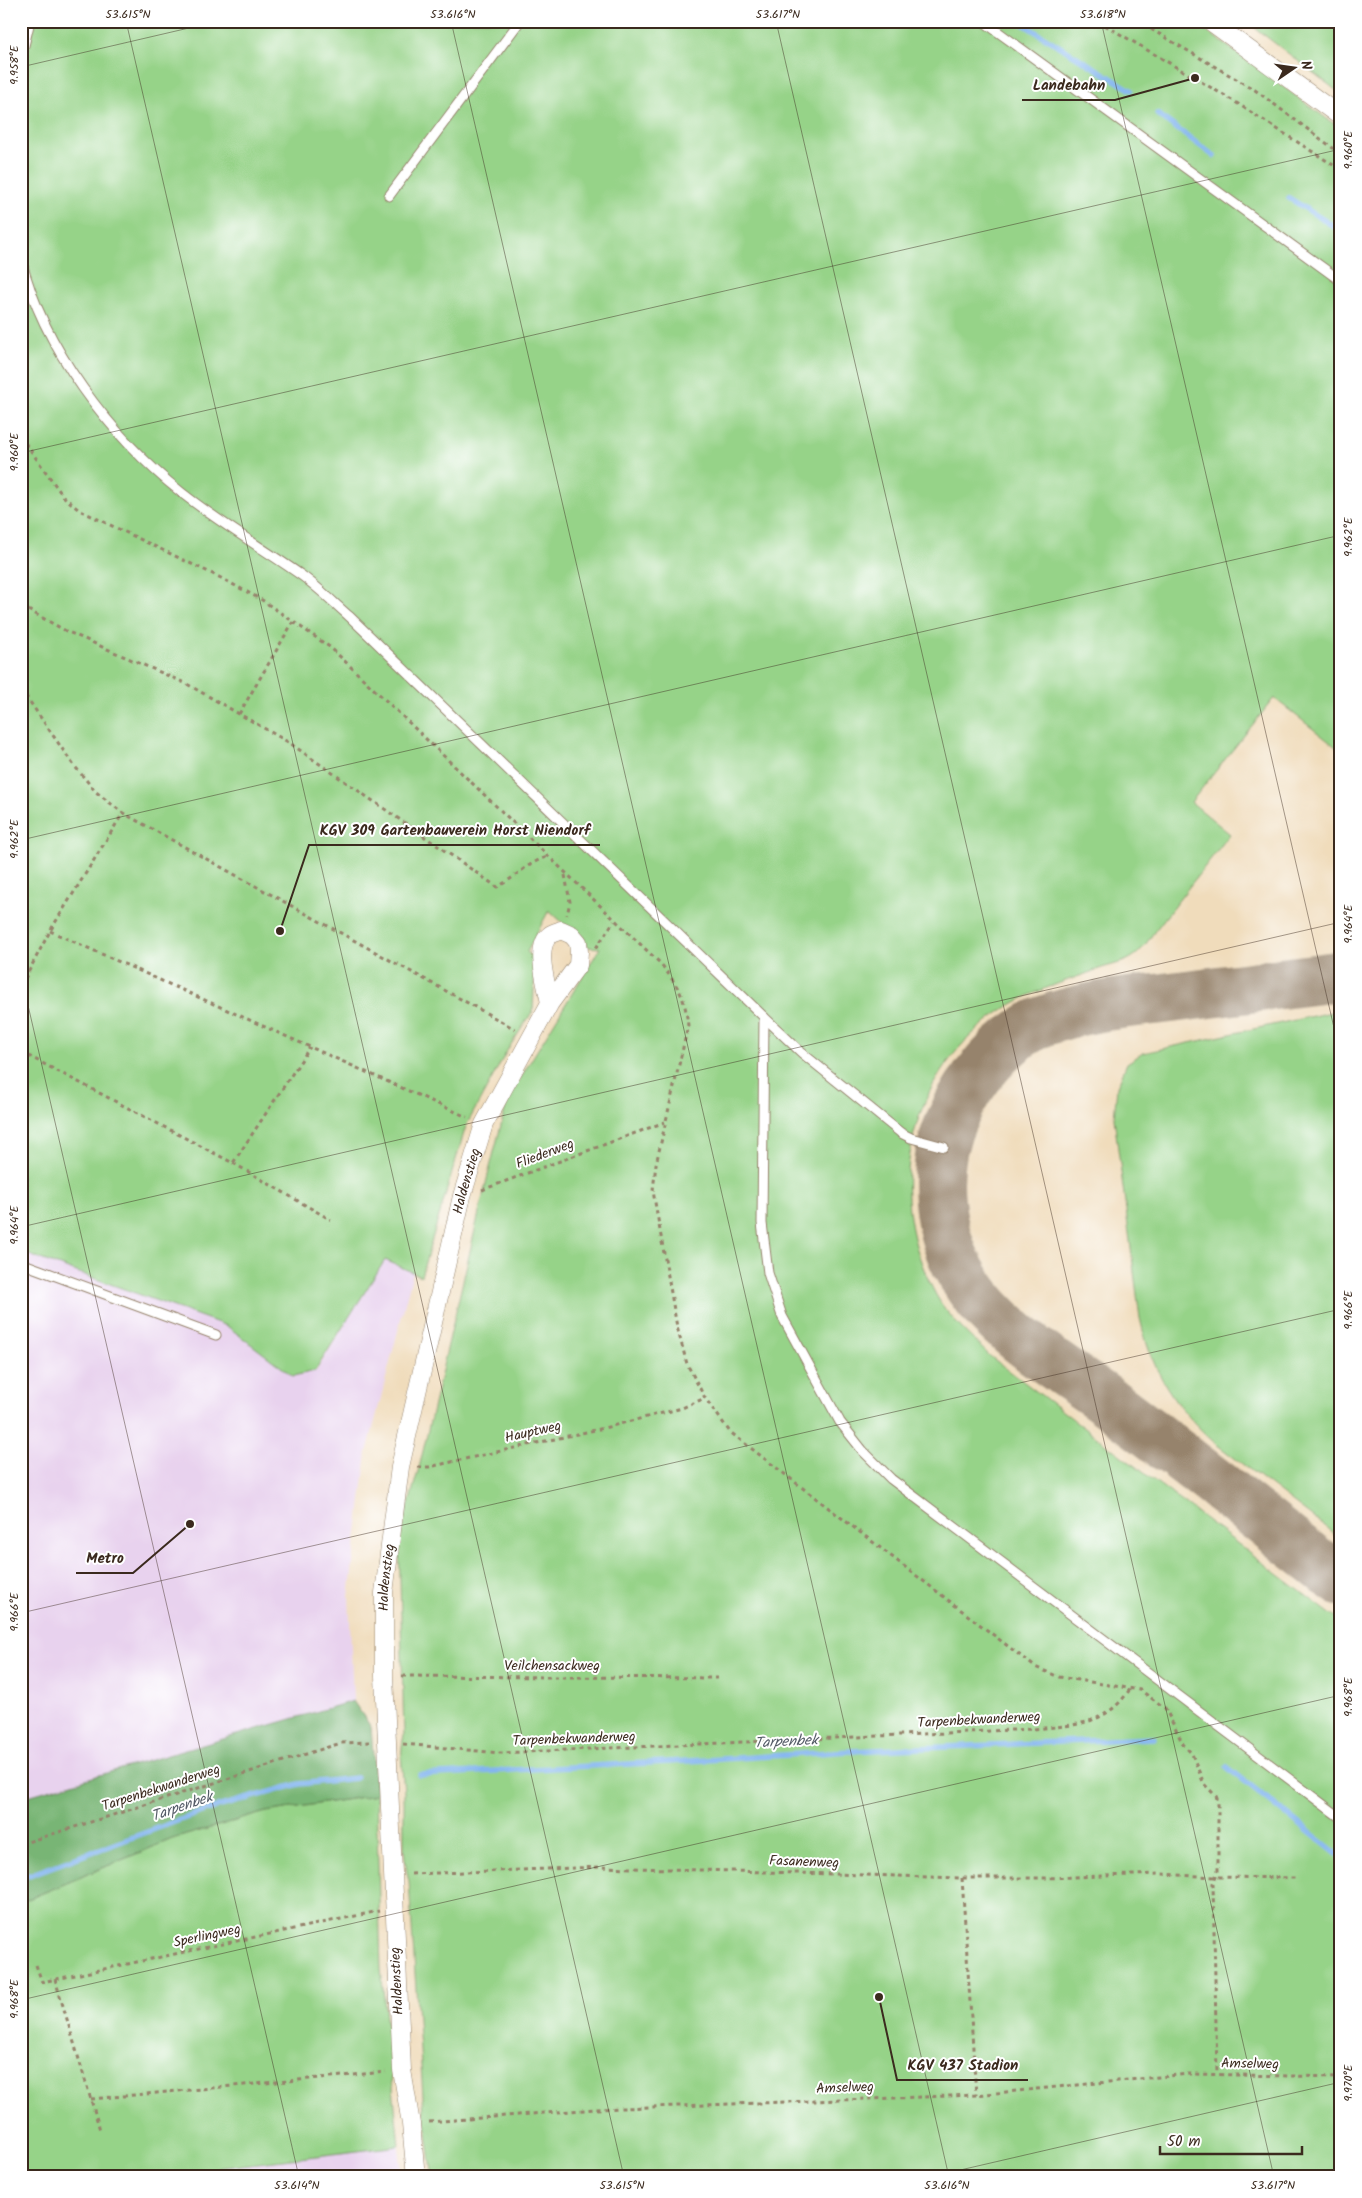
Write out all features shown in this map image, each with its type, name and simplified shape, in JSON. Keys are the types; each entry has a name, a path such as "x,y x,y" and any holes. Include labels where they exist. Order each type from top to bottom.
{"street":[{"path":"1210,21 1341,118"},
{"path":"550,1003 542,954 544,943 550,934 561,930"},
{"name":"Haldenstieg","path":"416,2177 411,2124 402,2070 386,1742 384,1593 400,1467 462,1196 484,1124 550,1003 578,966 578,942 572,934 561,930"}],"lane":[{"path":"21,58 30,21"},
{"path":"389,196 520,21"},
{"path":"984,21 1341,281"},
{"path":"21,259 40,313 66,362 108,421 142,459 181,492 234,531 302,576 350,617 802,1053 901,1132 911,1138 944,1147"},
{"path":"764,1018 762,1223 768,1273 782,1316 840,1422 863,1452 891,1480 1341,1818"},
{"path":"21,1263 216,1335"}],"path":[{"path":"1098,21 1232,100 1341,170"},
{"path":"1137,21 1255,90 1341,154"},
{"path":"21,437 63,496 79,510 221,578 262,600 331,648 614,921"},
{"path":"21,606 66,631 186,684 288,742 497,887 507,882 532,862 547,857"},
{"path":"239,714 293,622"},
{"path":"21,689 72,763 96,792 123,814 531,1038"},
{"path":"21,986 50,932 123,814"},
{"path":"561,930 570,910 565,874"},
{"path":"50,932 484,1124"},
{"path":"233,1163 310,1047"},
{"path":"21,1052 233,1163 331,1220"},
{"name":"Fliederweg","path":"462,1196 665,1122"},
{"name":"Hauptweg","path":"400,1467 429,1467 604,1428 671,1410 705,1398"},
{"name":"Veilchensackweg","path":"384,1676 720,1678"},
{"name":"Tarpenbekwanderweg","path":"21,1844 340,1743 386,1742 500,1753 1034,1729 1082,1724 1099,1718 1110,1712 1130,1689 1140,1690 1165,1708 1183,1744 1192,1754 1204,1784 1216,1796 1218,1801 1218,1871 1215,1877"},
{"name":"Fasanenweg","path":"392,1874 602,1867 962,1878 1046,1878 1161,1874 1298,1878"},
{"path":"1215,1877 1213,1899 1217,2074"},
{"path":"962,1878 976,2095"},
{"name":"Sperlingweg","path":"55,1979 394,1908"},
{"path":"36,1965 42,1982 55,1979 100,2130"},
{"path":"91,2099 402,2070"},
{"name":"Amselweg","path":"411,2124 596,2109 976,2095 1189,2074 1341,2077"}],"shaded area":[{"path":"21,1252 227,1326 293,1376 316,1371 385,1260 413,1272 367,1452 349,1596 353,1701 21,1798"},
{"path":"399,2146 402,2177 142,2177"}],"green space":[{"path":"21,21 1193,21 1341,129 1341,751 1274,698 1191,802 1230,834 1137,954 1126,960 1059,983 1019,1000 995,1015 964,1042 940,1073 923,1107 912,1143 908,1181 910,1219 920,1258 941,1304 961,1328 991,1357 1341,1622 1341,2177 433,2177 424,2112 409,1881 404,1848 402,1756 404,1735 399,1539 420,1464 486,1183 508,1098 600,948 588,947 584,938 549,910 527,952 533,957 535,966 533,1011 508,1049 466,1126 421,1276 385,1260 315,1371 293,1376 227,1326 21,1252"},
{"path":"1246,21 1341,21 1341,94"},
{"path":"1341,1010 1341,1539 1216,1444 1201,1430 1167,1388 1151,1356 1140,1318 1114,1118 1117,1087 1127,1063 1143,1053"},
{"path":"353,1701 371,1727 376,1795 266,1812 172,1839 21,1902 21,1798"},
{"path":"376,1795 381,1969 399,2146 142,2177 21,2177 21,1902 172,1839 266,1812"}],"waterway":[{"path":"1018,21 1131,90"},
{"path":"1157,114 1214,156"},
{"path":"1289,198 1341,231"},
{"name":"Tarpenbek","path":"420,1775 850,1751 1154,1738"},
{"path":"1227,1767 1341,1857"},
{"name":"Tarpenbek","path":"21,1878 210,1809 299,1784 356,1778"}],"taxiway":[{"path":"1341,976 1105,1006 1059,1016 1029,1028 989,1062 959,1105 945,1138 940,1159 939,1180 943,1223 956,1263 966,1281 994,1316 1030,1347 1137,1423 1341,1581"}],"place":[{"name":"Landebahn","path":"1195,78"},
{"name":"KGV 309 Gartenbauverein Horst Niendorf","path":"280,931"},
{"name":"Metro","path":"190,1524"},
{"name":"KGV 437 Stadion","path":"879,1997"}]}
